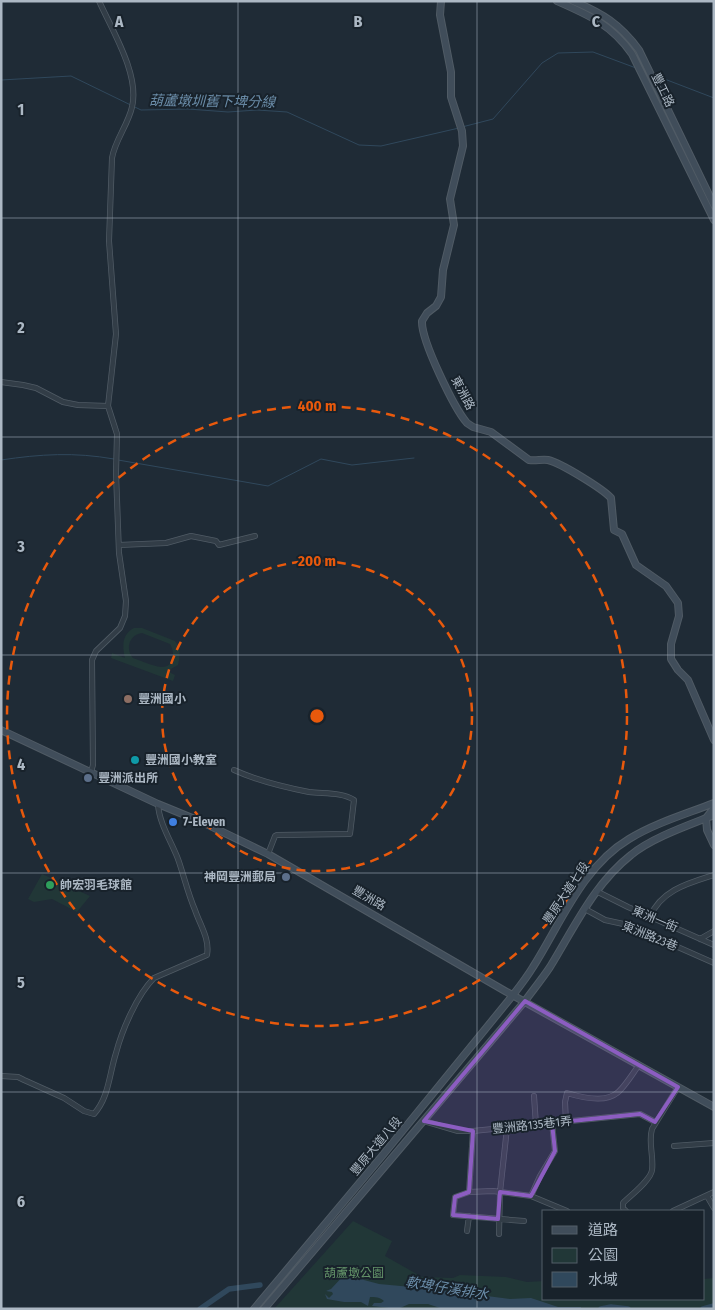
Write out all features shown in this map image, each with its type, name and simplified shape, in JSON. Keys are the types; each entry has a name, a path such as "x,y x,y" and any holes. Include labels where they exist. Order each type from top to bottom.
{"street":[{"path":"91,772 93,766 92,660 96,651 120,628 125,616 126,601 119,545 116,473 117,434 108,406 116,334 110,257 112,162 114,149 131,112 133,94 130,73 122,50 99,1"},
{"name":"東洲路","path":"441,1 440,14 451,72 451,97 461,128 462,150 450,199 454,217 454,229 442,270 441,297 436,306 423,318 422,325 438,371 463,417 470,425 491,432 529,460 543,459 562,465 612,498 614,530 622,534 636,565 666,586 678,603 679,616 671,644 671,658 678,670 688,680 714,740"},
{"name":"豐工路","path":"557,1 602,22 624,41 636,62 650,80 714,205"},
{"name":"豐工路","path":"573,1 600,13 616,24 628,35 639,50 650,80 714,220"},
{"path":"1,382 36,388 63,402 78,405 108,406"},
{"path":"119,545 166,543 191,536 216,541 219,545 255,536"},
{"name":"豐洲路","path":"1,730 268,854 513,995 714,1107"},
{"path":"234,770 259,781 309,792 346,796 354,800 350,834 277,835 268,854"},
{"name":"豐原大道七段","path":"513,995 533,968 572,901 601,862 628,839 714,803"},
{"path":"1,1076 18,1077 64,1098 84,1111 94,1114 105,1100 118,1044 148,984 154,978 207,955 208,947 203,928 194,910 188,886 159,815 158,804"},
{"path":"714,808 706,818 707,830 714,845"},
{"name":"豐原大道七段","path":"525,1001 549,967 596,891 612,872 631,854 645,845 714,815"},
{"path":"650,917 654,908 662,899 679,887 714,875"},
{"name":"東洲一街","path":"596,891 628,908 714,945"},
{"name":"東洲路23巷","path":"585,909 605,920 628,925 714,963"},
{"path":"700,938 714,931"},
{"name":"豐原大道八段","path":"254,1309 513,995"},
{"name":"豐原大道八段","path":"264,1309 525,1001"},
{"path":"566,1122 565,1102 567,1092 590,1098 602,1098 617,1094 639,1065"},
{"path":"625,1210 623,1203 650,1176 652,1169 650,1136 655,1122 678,1087"},
{"path":"534,1096 536,1125"},
{"name":"豐洲路135巷1弄","path":"424,1121 458,1131 507,1128 640,1114 655,1122"},
{"path":"531,1196 555,1151 552,1123"},
{"path":"499,1234 500,1192 507,1128"},
{"path":"469,1192 473,1131"},
{"path":"674,1146 714,1143"},
{"path":"524,1221 453,1215 455,1197 469,1192 500,1192 531,1196 565,1210"},
{"path":"683,1209 714,1192"},
{"path":"708,1196 714,1208"},
{"path":"468,1231 469,1216"}],"highlighted area":[{"path":"525,1001 678,1087 655,1122 640,1114 552,1123 555,1151 531,1196 500,1192 498,1219 453,1215 455,1197 469,1192 473,1131 424,1121"}],"green space":[{"path":"134,628 142,628 175,641 180,653 178,665 167,671 175,675 173,681 111,658 112,653 125,658 124,641","holes":["142,633 170,644 173,651 173,659 166,667 154,666 133,658 129,651 131,639"]},
{"name":"帥宏羽毛球館","path":"42,874 90,896 77,912 52,899 34,902 28,899"},
{"name":"葫蘆墩公園","path":"353,1221 392,1241 385,1256 422,1277 453,1278 460,1275 506,1277 527,1282 542,1281 542,1300 705,1300 705,1279 714,1278 714,1309 274,1309"}],"water":[{"path":"345,1274 379,1284 510,1299 531,1298 558,1307 581,1307 581,1309 443,1309 428,1304 409,1304 398,1309 372,1306 374,1303 384,1301 376,1297 370,1297 368,1306 361,1302 327,1299 325,1294 329,1298 333,1294 326,1291 331,1289"}],"waterway":[{"name":"葫蘆墩圳舊下埤分線","path":"462,127 493,119 542,63 558,53 593,52 636,68"},
{"name":"葫蘆墩圳舊下埤分線","path":"654,75 714,98"},
{"name":"葫蘆墩圳舊下埤分線","path":"1,80 71,76 141,110 188,109 228,112 257,110 287,112 359,145 381,146 459,128"},
{"path":"1,460 58,455 85,455 114,459"},
{"path":"118,460 268,486 321,459 352,465 414,458"},
{"name":"軟埤仔溪排水","path":"200,1309 229,1289 260,1285"},
{"name":"軟埤仔溪排水","path":"703,1309 714,1306"},
{"name":"軟埤仔溪排水","path":"601,1309 611,1307 628,1309"}],"place":[{"name":"豐洲國小","path":"128,699"},
{"name":"豐洲國小教室","path":"135,760"},
{"name":"豐洲派出所","path":"88,778"},
{"name":"7-Eleven","path":"173,822"},
{"name":"神岡豐洲郵局","path":"286,877"},
{"name":"帥宏羽毛球館","path":"50,885"}]}
